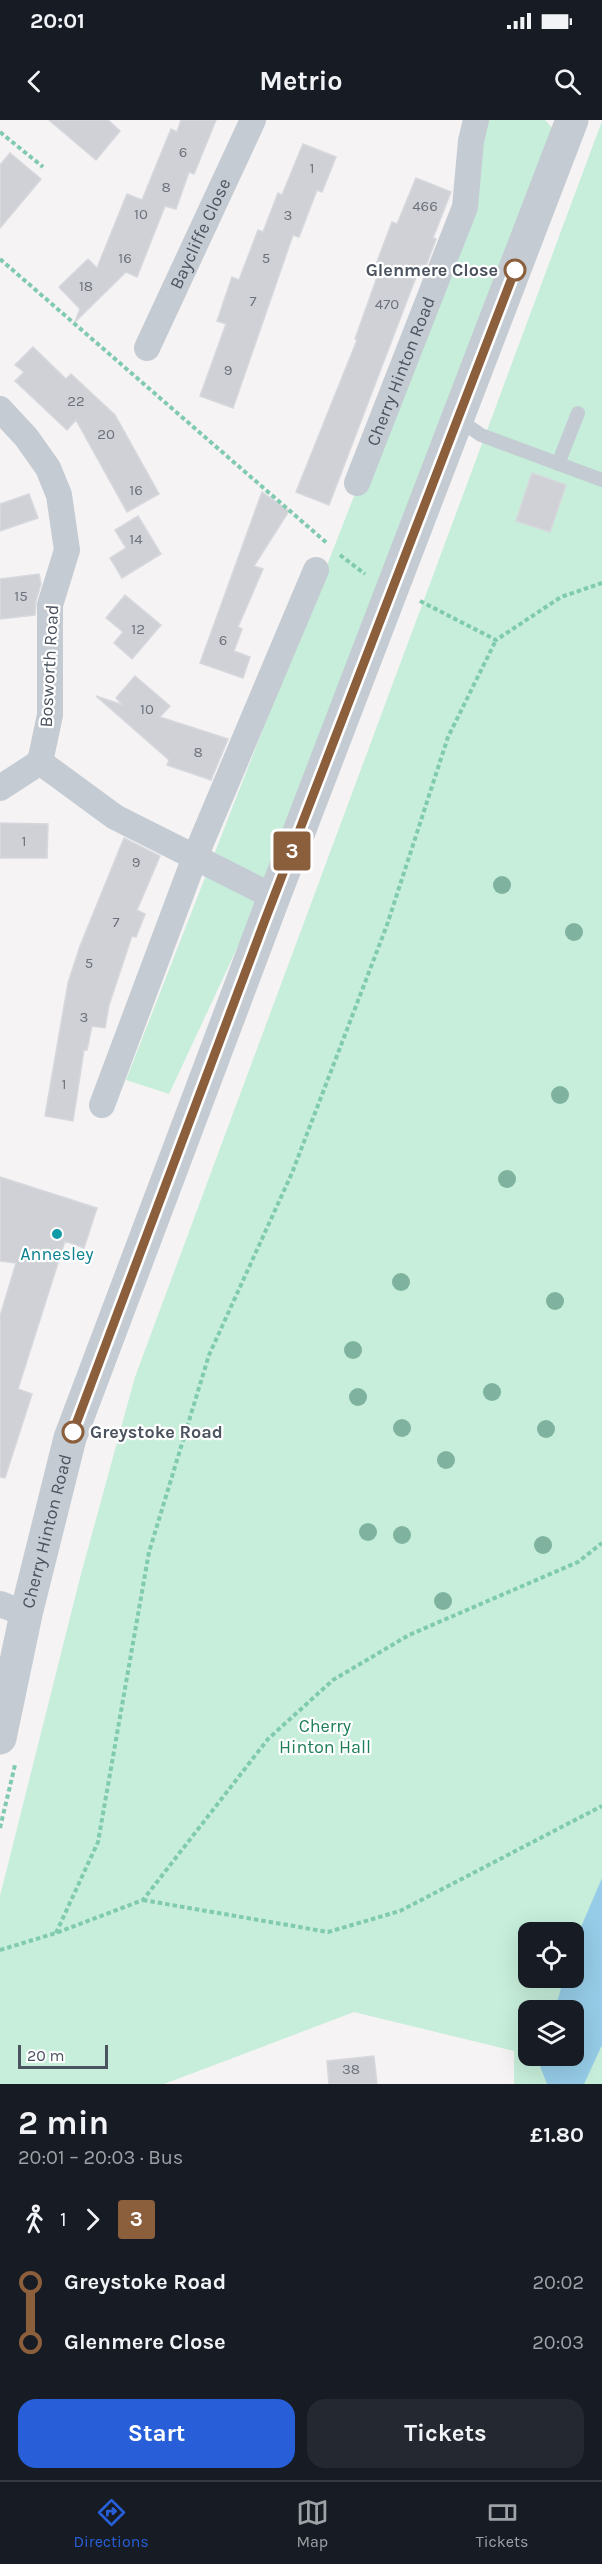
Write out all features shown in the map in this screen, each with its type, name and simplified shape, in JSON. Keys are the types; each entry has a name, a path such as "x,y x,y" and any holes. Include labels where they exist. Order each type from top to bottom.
{"street":[{"name":"Baycliffe Close","path":"147,348 253,120"},
{"name":"Cherry Hinton Road","path":"357,483 465,207 471,141 476,120"},
{"name":"Cherry Hinton Road","path":"0,1738 13,1609 70,1438 274,897 572,120"},
{"name":"Bosworth Road","path":"0,409 26,437 48,468 59,495 67,550 50,605 50,715 40,762"},
{"path":"102,1105 195,856 316,570"},
{"path":"0,788 40,762 115,817 274,897"}],"lane":[{"path":"558,464 578,413"},
{"path":"458,419 481,435 602,480"}],"path":[{"path":"1,135 43,167"},
{"path":"0,259 358,571"},
{"path":"56,1933 98,1842 149,1552 209,1355 292,1173 387,925 448,737 496,640 561,597 602,583"},
{"path":"418,600 496,640"},
{"path":"143,1900 268,1739 333,1680 409,1635 578,1562 602,1543"},
{"path":"0,1950 56,1933 143,1900 328,1932 400,1911 602,1806"}],"green space":[{"path":"489,120 545,120 552,128 274,869 169,1094 126,1080 481,171 482,128"},
{"name":"Cherry Hinton Hall","path":"602,121 602,2084 514,2084 514,2051 354,2012 164,2084 0,2084 0,1896 81,1574 135,1377"}],"water":[{"path":"602,1878 602,2045 584,2084 547,2084 540,2066 584,2066 584,2000 558,2000 561,1988 584,1988 583,1922"}],"building":[{"path":"49,120 108,120 120,131 96,160"},
{"path":"181,120 216,120 194,174 189,172 176,209 165,206 137,277 126,272 75,322 80,309 59,287 88,259 97,268 127,194 142,200 171,129 177,132"},
{"path":"303,144 336,157 322,192 317,190 299,237 293,235 233,408 200,396 226,324 217,321 232,277 239,280 258,230 263,232 278,193 282,195"},
{"path":"10,153 41,179 0,228 0,165"},
{"path":"416,178 451,192 433,238 436,239 426,266 421,264 329,505 296,492 357,340 355,339 380,269 375,267 392,222 397,224"},
{"path":"33,347 66,379 71,374 115,415 159,494 127,512 76,420 67,430 15,381 24,372 15,365"},
{"path":"532,473 566,485 550,532 516,521"},
{"path":"262,492 289,511 254,566 263,569 238,627 242,629 234,651 250,657 243,678 200,663"},
{"path":"29,494 38,518 0,531 0,504"},
{"path":"138,516 161,554 122,578 110,558 126,548 115,530"},
{"path":"39,574 41,584 35,615 0,619 0,579"},
{"path":"125,595 161,625 132,659 114,643 123,632 106,618"},
{"path":"135,676 170,706 160,717 228,739 211,780 167,765 169,760 96,696 123,705 116,698"},
{"path":"0,823 48,824 47,858 0,858"},
{"path":"124,838 160,856 137,910 145,914 136,937 132,936 109,1005 105,1028 92,1026 87,1050 84,1050 73,1121 45,1116 68,983 80,946"},
{"path":"0,1177 97,1208 84,1248 65,1241 18,1389 32,1394 5,1478 0,1477 0,1316 16,1263 0,1261"},
{"path":"374,2056 377,2084 329,2084 327,2061"}],"bus line":[{"name":"3","path":"73,1432 265,920 515,270"}],"place":[{"name":"Glenmere Close","path":"515,270"},
{"name":"Annesley","path":"57,1234"},
{"name":"Greystoke Road","path":"73,1432"}]}
